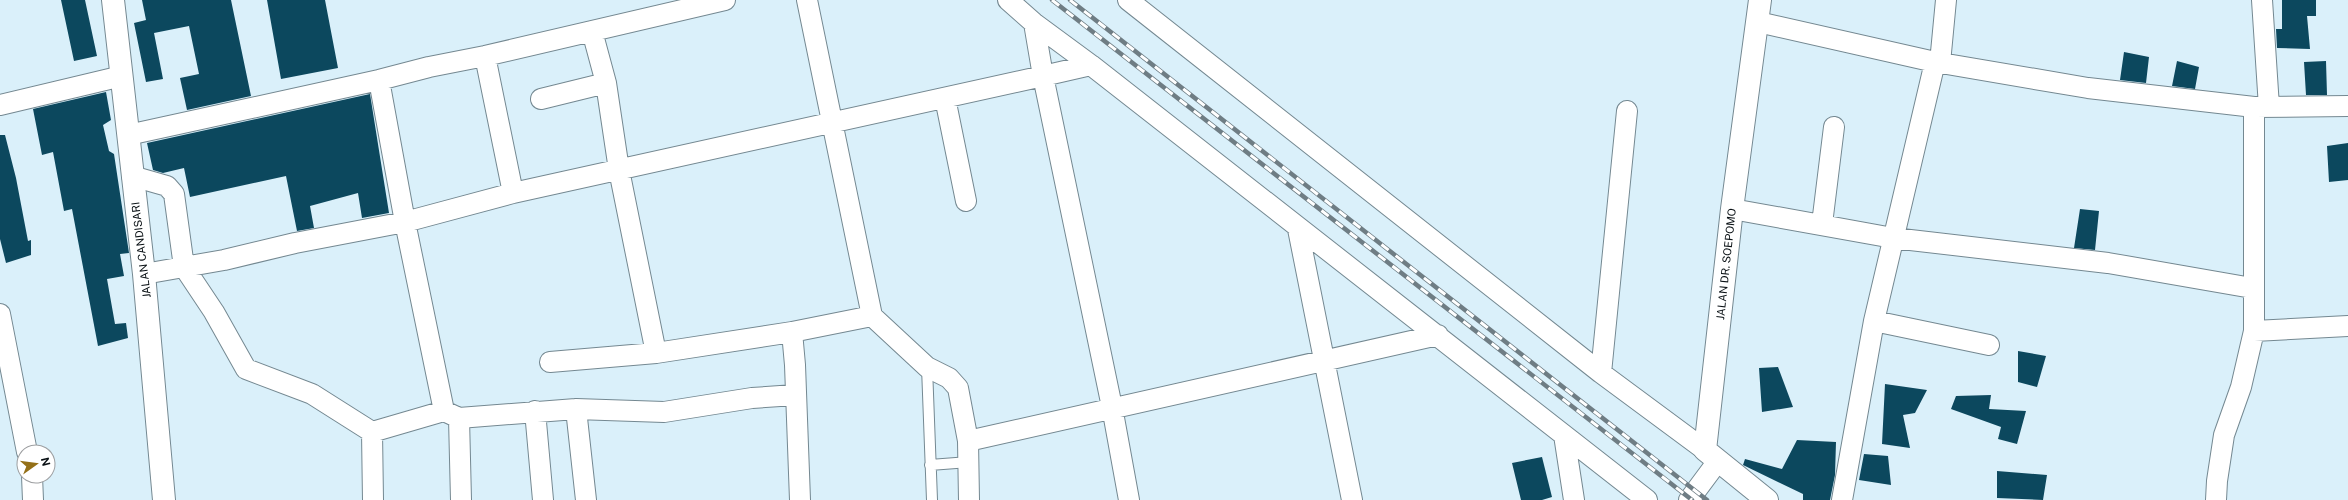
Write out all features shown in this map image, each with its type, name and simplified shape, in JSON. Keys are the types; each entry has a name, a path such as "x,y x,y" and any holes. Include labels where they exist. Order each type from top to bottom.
{"street":[{"name":"JALAN CANDISARI","path":"112,0 122,76 132,176 165,271 164,500"},
{"path":"128,135 380,80 429,67 485,56 725,0"},
{"path":"807,0 831,123 872,316 927,367 949,378 958,388 968,441 969,500"},
{"path":"1008,0 1034,23 1091,65 1298,229 1438,335 1647,500"},
{"path":"1128,0 1601,373 1712,455 1767,500"},
{"name":"JALAN DR. SOEPOMO","path":"1712,455 1732,209 1760,0"},
{"path":"1842,500 1874,321 1893,238 1938,62 1946,0"},
{"path":"2216,500 2217,481 2224,435 2241,387 2254,331 2252,288 2262,107 2262,0"},
{"path":"1758,22 1938,62 2088,88 2262,107 2348,106"},
{"path":"1034,23 1043,76 1112,407 1129,500"},
{"path":"592,31 606,83 619,170 656,353"},
{"path":"485,56 513,193"},
{"path":"165,271 406,222 513,193 1091,65"},
{"path":"0,105 122,76"},
{"path":"380,80 406,222 452,415 461,500"},
{"path":"540,99 606,83"},
{"path":"945,98 966,201"},
{"path":"1601,373 1627,112"},
{"path":"1822,224 1834,127"},
{"path":"132,176 167,186 174,194 165,271"},
{"path":"1732,209 1893,238 2108,263 2252,288"},
{"path":"1298,229 1352,500"},
{"path":"165,271 214,312 246,369 312,394 372,432 452,415 576,409 664,412 752,398 795,394"},
{"path":"0,314 25,444"},
{"path":"550,362 656,353 792,332 872,316"},
{"path":"1874,321 1989,345"},
{"path":"2254,331 2348,326"},
{"path":"792,332 800,500"},
{"path":"968,441 1112,407 1438,335"},
{"path":"576,409 586,500"},
{"path":"535,411 543,500"},
{"path":"372,432 373,500"},
{"path":"1564,435 1574,500"},
{"path":"1689,500 1712,455"},
{"path":"32,484 33,500"},
{"path":"35,484 44,500"}],"lane":[{"path":"927,367 932,500"},
{"path":"930,465 969,462"}],"building":[{"path":"61,0 85,0 97,56 74,61"},
{"path":"142,0 231,0 251,96 187,110 180,78 199,74 189,26 154,33 163,79 146,82 134,23 146,20"},
{"path":"267,0 325,0 338,68 281,79"},
{"path":"2282,0 2316,0 2316,16 2307,16 2310,49 2277,48 2276,29 2282,29"},
{"path":"2124,52 2149,57 2146,83 2120,80"},
{"path":"2177,61 2199,67 2195,89 2172,86"},
{"path":"2326,61 2327,95 2306,95 2304,62"},
{"path":"106,92 111,120 103,125 109,151 114,154 129,253 120,254 124,276 107,279 115,324 126,323 128,338 98,346 72,209 64,211 53,152 42,155 33,109"},
{"path":"370,94 389,213 362,218 358,193 310,206 314,228 297,231 286,176 190,197 184,168 163,173 153,170 147,143"},
{"path":"0,135 5,135 16,178 28,241 31,240 31,255 6,263 0,239"},
{"path":"2348,143 2348,180 2329,182 2327,146"},
{"path":"2080,209 2099,211 2095,250 2074,248"},
{"path":"2018,351 2046,356 2037,387 2018,382"},
{"path":"1778,367 1793,407 1762,412 1759,368"},
{"path":"1885,384 1927,390 1915,413 1903,415 1910,448 1882,444"},
{"path":"1991,395 1989,409 2026,411 2017,444 1998,439 2001,427 1951,409 1956,396"},
{"path":"1797,440 1836,442 1835,475 1830,500 1803,500 1803,494 1743,465 1745,459 1782,469"},
{"path":"1864,454 1888,456 1891,485 1859,480"},
{"path":"1542,457 1552,497 1542,500 1521,500 1512,463"},
{"path":"1997,471 2047,475 2043,500 1997,498"}],"railway":[{"path":"1052,0 1692,500"},
{"path":"1070,0 1707,500"}]}
